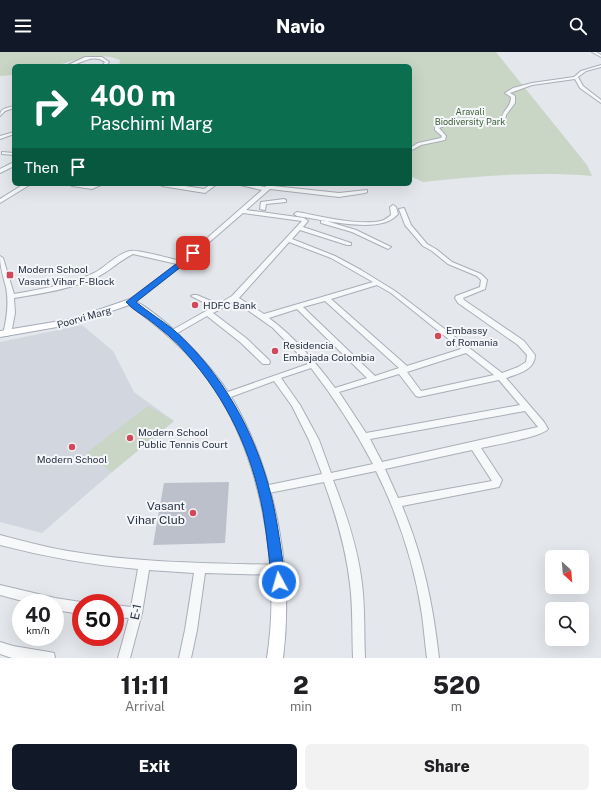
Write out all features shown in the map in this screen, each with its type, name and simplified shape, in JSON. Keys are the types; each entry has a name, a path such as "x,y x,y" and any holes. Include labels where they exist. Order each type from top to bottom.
{"main road":[{"name":"Poorvi Marg","path":"4,332 74,321 131,303"},
{"path":"131,303 171,333 206,370 225,396 246,435 264,490 278,570 280,605 275,658"}],"street":[{"path":"594,52 601,56"},
{"path":"72,64 81,59 100,58 107,62 106,64"},
{"path":"576,78 577,74 585,69 601,66"},
{"path":"576,78 581,87 601,102"},
{"path":"412,149 420,144 443,139 444,136 437,129 437,127 446,122 504,120 504,115 513,104 513,96 508,93 520,86 576,78"},
{"path":"0,115 4,110 12,108"},
{"path":"0,138 12,134"},
{"path":"4,153 12,154"},
{"path":"0,171 12,165"},
{"path":"0,201 3,197 24,186"},
{"path":"174,186 205,191 211,186"},
{"path":"259,186 338,195 365,191"},
{"path":"131,303 153,289 153,286 269,187"},
{"path":"263,209 263,203 284,201"},
{"path":"245,209 263,209 373,223 383,222 390,219 395,214 393,207"},
{"path":"245,209 304,220 313,220 339,226 368,237 388,247"},
{"path":"326,298 403,370 419,394 500,376 528,364 531,360 531,355 521,343 461,301 459,298 483,288 484,280 479,275 450,263 434,250 425,245 408,224 402,209"},
{"path":"171,333 235,298 305,223 304,220"},
{"path":"300,228 349,244"},
{"path":"264,490 475,446 544,429 500,376 468,350 378,283 333,256 289,240"},
{"path":"12,296 61,286 86,279 132,252 182,262"},
{"path":"0,258 12,296 12,310 4,332"},
{"path":"0,269 9,299 4,332"},
{"path":"263,317 378,283"},
{"path":"195,296 218,307"},
{"path":"235,298 281,331 313,365 334,391 364,437 395,503 414,555 423,587 431,628 433,658"},
{"path":"298,306 373,379"},
{"path":"208,313 243,340 266,362"},
{"path":"334,391 468,350"},
{"path":"225,396 313,365"},
{"path":"276,377 304,418 314,440 339,509 349,545 356,584 359,658"},
{"path":"364,437 527,407"},
{"path":"395,503 495,484 497,480 475,446"},
{"path":"0,540 71,557 144,566 278,570"},
{"name":"E-1","path":"124,658 136,613 144,566"},
{"path":"185,658 191,630 200,568"},
{"path":"0,590 17,594"},
{"path":"124,612 136,613"},
{"path":"0,648 12,655 49,658"}],"shaded area":[{"name":"Modern School","path":"82,325 113,351 134,392 174,421 112,472 42,533 0,522 0,342"}],"green space":[{"name":"Aravali Biodiversity Park","path":"0,52 496,52 587,165 592,176 529,174 486,176 423,182 412,177 412,64 119,64 120,60 111,57 98,56 62,64 12,64 12,75 0,76"},
{"name":"Modern School Public Tennis Court","path":"148,406 174,421 112,472 85,454"}],"building":[{"name":"Vasant Vihar Club","path":"229,482 225,543 153,545 164,483"}],"place":[{"name":"Modern School Vasant Vihar F-Block","path":"10,275"},
{"name":"HDFC Bank","path":"195,305"},
{"name":"Embassy of Romania","path":"438,336"},
{"name":"Residencia Embajada Colombia","path":"275,351"},
{"name":"Modern School Public Tennis Court","path":"130,438"},
{"name":"Modern School","path":"72,447"},
{"name":"Vasant Vihar Club","path":"193,513"}],"route":[{"path":"193,253 153,286 130,302 171,333 189,351 215,382 234,411 246,435 264,490 279,582"}]}
